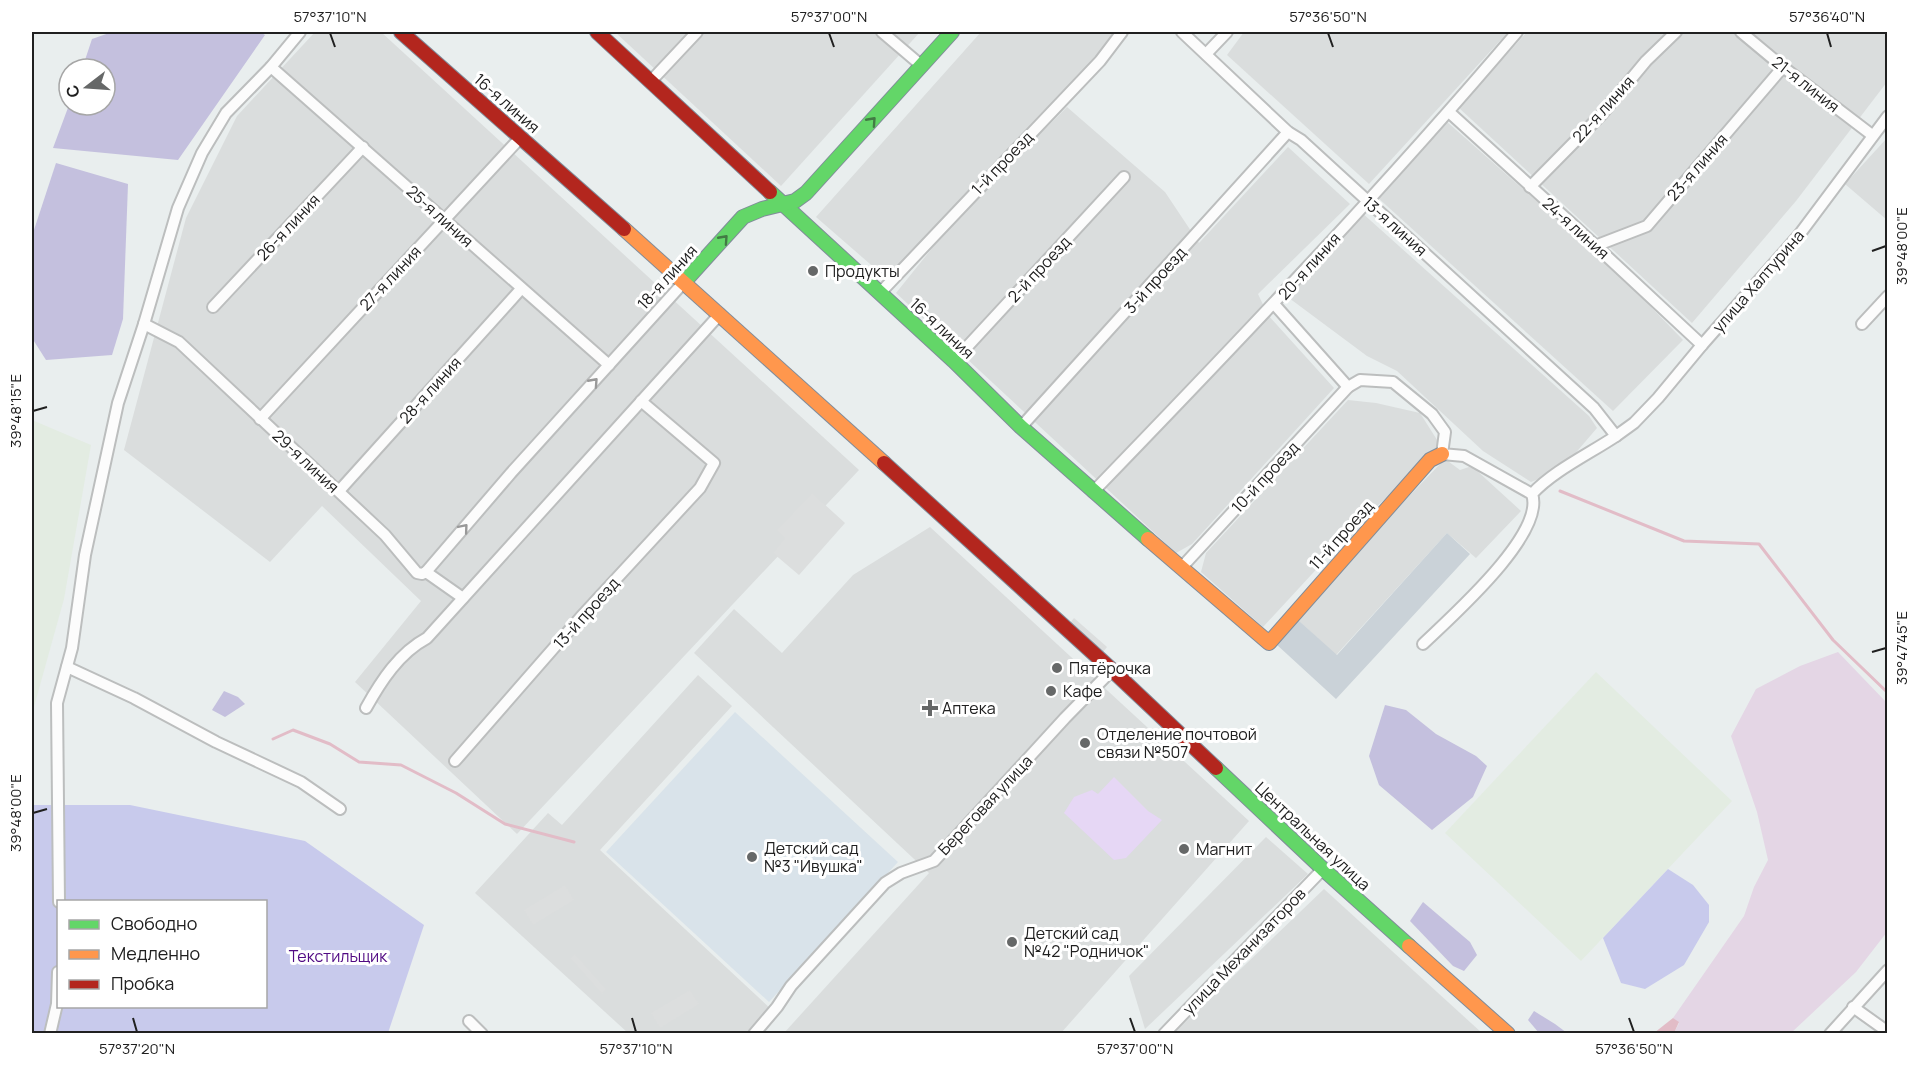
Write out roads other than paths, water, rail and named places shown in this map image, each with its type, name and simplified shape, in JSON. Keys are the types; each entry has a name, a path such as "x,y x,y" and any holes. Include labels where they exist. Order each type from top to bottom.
{"street":[{"path":"59,900 57,703 72,648 85,555 118,403 178,208 202,153 226,113 271,67 300,32"},
{"name":"16-я линия","path":"401,32 720,314 938,513"},
{"name":"16-я линия","path":"597,32 954,361 1021,427 1269,643"},
{"path":"651,81 697,32"},
{"path":"882,32 922,66"},
{"name":"18-я линия","path":"426,572 511,473 743,218 762,209 795,201 806,193 952,32"},
{"name":"1-й проезд","path":"880,293 1100,61 1122,32"},
{"name":"13-я линия","path":"1182,32 1288,132 1301,140 1594,408 1616,436"},
{"path":"1206,54 1227,32"},
{"name":"20-я линия","path":"1093,492 1274,304 1449,112 1517,32"},
{"name":"22-я линия","path":"1530,187 1602,114 1646,61 1676,32"},
{"name":"21-я линия","path":"1741,32 1872,135"},
{"name":"25-я линия","path":"271,67 609,366"},
{"name":"23-я линия","path":"1595,246 1647,226 1783,67"},
{"name":"24-я линия","path":"1449,112 1702,345"},
{"name":"улица Халтурина","path":"1532,494 1544,481 1587,456 1634,423 1658,398 1800,235 1887,116"},
{"name":"3-й проезд","path":"1021,427 1288,132"},
{"name":"27-я линия","path":"260,419 521,137"},
{"name":"26-я линия","path":"213,307 363,147"},
{"name":"2-й проезд","path":"954,361 1124,177"},
{"name":"28-я линия","path":"339,491 521,289"},
{"path":"1862,324 1887,296"},
{"path":"1274,304 1348,387 1360,380 1393,382 1432,414 1445,432 1442,454 1464,456 1532,494 1535,505 1531,517 1513,550 1463,607 1423,644"},
{"path":"366,708 379,686 409,650 427,638 720,314"},
{"name":"29-я линия","path":"144,324 179,342 385,535 417,573 426,572 463,598"},
{"name":"10-й проезд","path":"1182,567 1348,387"},
{"name":"13-й проезд","path":"455,761 588,609 700,488 714,463 641,401"},
{"name":"11-й проезд","path":"1269,643 1430,460 1442,454"},
{"name":"Центральная улица","path":"938,513 1112,670 1323,869 1508,1034"},
{"path":"66,667 134,698 216,742 301,782 340,809"},
{"name":"Береговая улица","path":"754,1034 791,986 885,883 901,873 934,861 1112,670"},
{"name":"улица Механизаторов","path":"1164,1034 1323,869"},
{"path":"1830,1034 1887,970"},
{"path":"50,1034 57,1004"},
{"path":"1854,1007 1887,1032"},
{"path":"470,1021 482,1034"}],"waterway":[{"path":"1560,491 1684,541 1759,544 1833,640 1888,693"},
{"path":"273,739 293,730 330,744 359,762 401,765 456,793 505,824 574,842"}],"place":[{"name":"Продукты","path":"813,271"},
{"name":"Пятёрочка","path":"1057,668"},
{"name":"Кафе","path":"1051,691"},
{"name":"Аптека","path":"930,708"},
{"name":"Отделение почтовой связи №507","path":"1085,743"},
{"name":"Магнит","path":"1184,849"},
{"name":"Детский сад №3 \"Ивушка\"","path":"752,857"},
{"name":"Детский сад №42 \"Родничок\"","path":"1012,942"}],"park label":[{"name":"Текстильщик","path":"338,956"}]}
